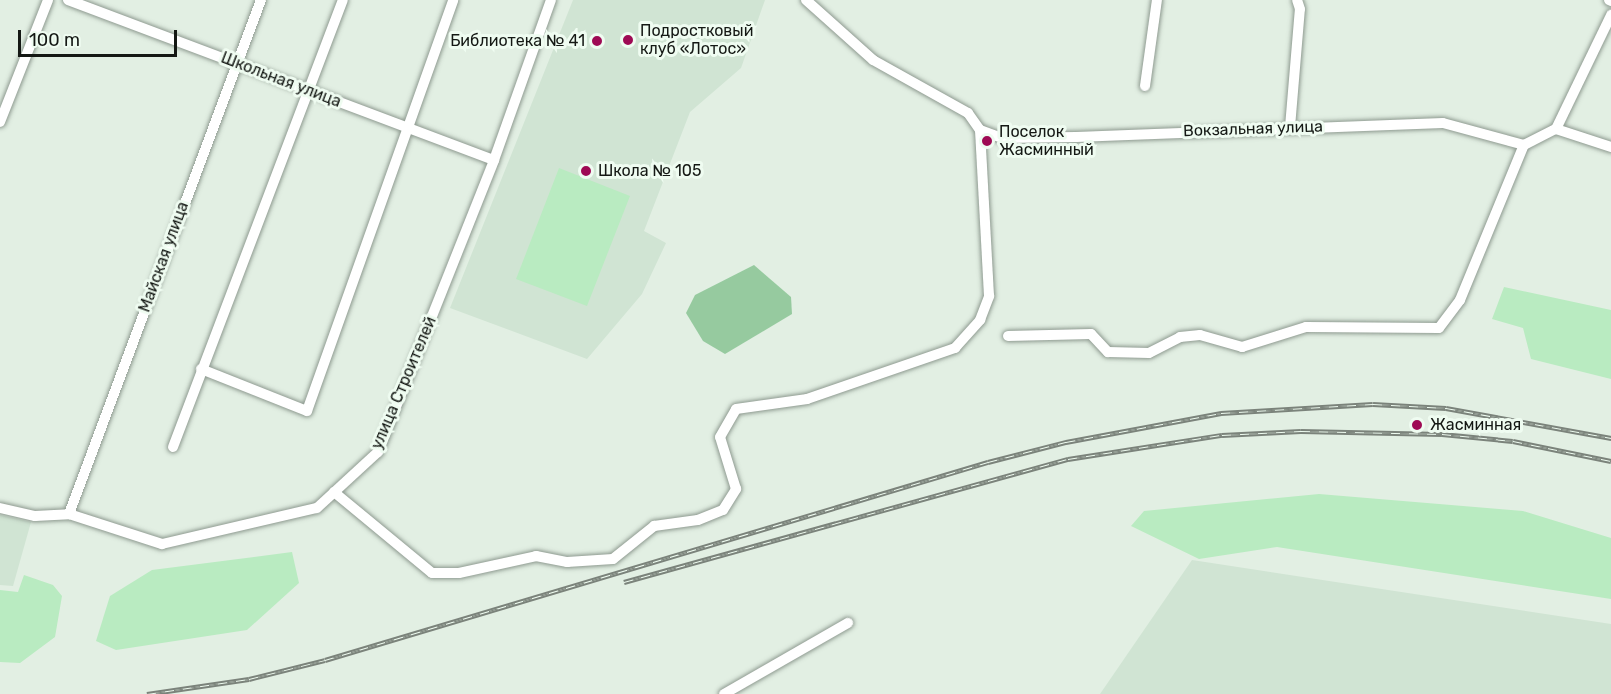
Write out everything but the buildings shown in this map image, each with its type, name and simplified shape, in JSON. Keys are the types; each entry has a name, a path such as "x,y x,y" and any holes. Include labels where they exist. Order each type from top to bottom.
{"street":[{"path":"0,122 48,0"},
{"name":"Школьная улица","path":"68,0 494,160"},
{"name":"Майская улица","path":"69,514 261,0"},
{"path":"173,447 343,0"},
{"path":"201,369 307,411 453,0"},
{"name":"улица Строителей","path":"0,508 35,516 69,514 162,544 317,508 378,452 494,160 551,0"},
{"path":"334,492 432,573 459,573 536,556 567,562 613,559 654,526 698,520 723,510 736,489 720,437 736,409 807,399 955,348 980,320 989,296 980,130 968,113 873,60 806,0"},
{"path":"1145,86 1157,0"},
{"path":"1290,127 1300,9 1297,0"},
{"path":"1008,336 1091,334 1108,352 1149,352 1180,337 1200,335 1242,347 1306,327 1439,328 1460,300 1524,145 1556,129 1611,15"},
{"path":"0,100 11,93"},
{"name":"Вокзальная улица","path":"980,130 1002,138 1066,138 1290,127 1443,123 1524,145"},
{"path":"1556,129 1611,147"},
{"path":"724,694 848,623"}],"shaded area":[{"name":"Школа № 105","path":"573,0 765,0 741,68 690,112 644,231 666,243 642,294 587,359 450,308"},
{"path":"559,168 630,196 587,306 516,279"},
{"path":"754,265 791,297 792,314 725,354 703,341 686,313 695,295"},
{"path":"1504,287 1611,310 1611,379 1531,359 1523,328 1492,319"},
{"path":"1319,494 1523,511 1611,538 1611,599 1277,547 1199,559 1131,526 1144,511"},
{"path":"0,515 31,522 13,586 0,585"},
{"path":"292,552 299,583 247,630 116,650 96,641 110,596 152,570"},
{"path":"1192,560 1611,624 1611,694 1100,694"},
{"path":"24,575 53,585 62,596 55,637 20,663 0,662 0,590 18,592"}],"railway":[{"path":"147,694 249,679 325,660 988,462 1066,442 1221,413 1373,404 1446,408 1611,438"},
{"path":"624,582 1068,459 1222,435 1301,431 1442,434 1513,441 1611,461"}],"place":[{"name":"Подростковый клуб «Лотос»","path":"628,40"},
{"name":"Библиотека № 41","path":"597,41"},
{"name":"Поселок Жасминный","path":"987,141"},
{"name":"Школа № 105","path":"586,171"},
{"name":"Жасминная","path":"1417,425"}]}
